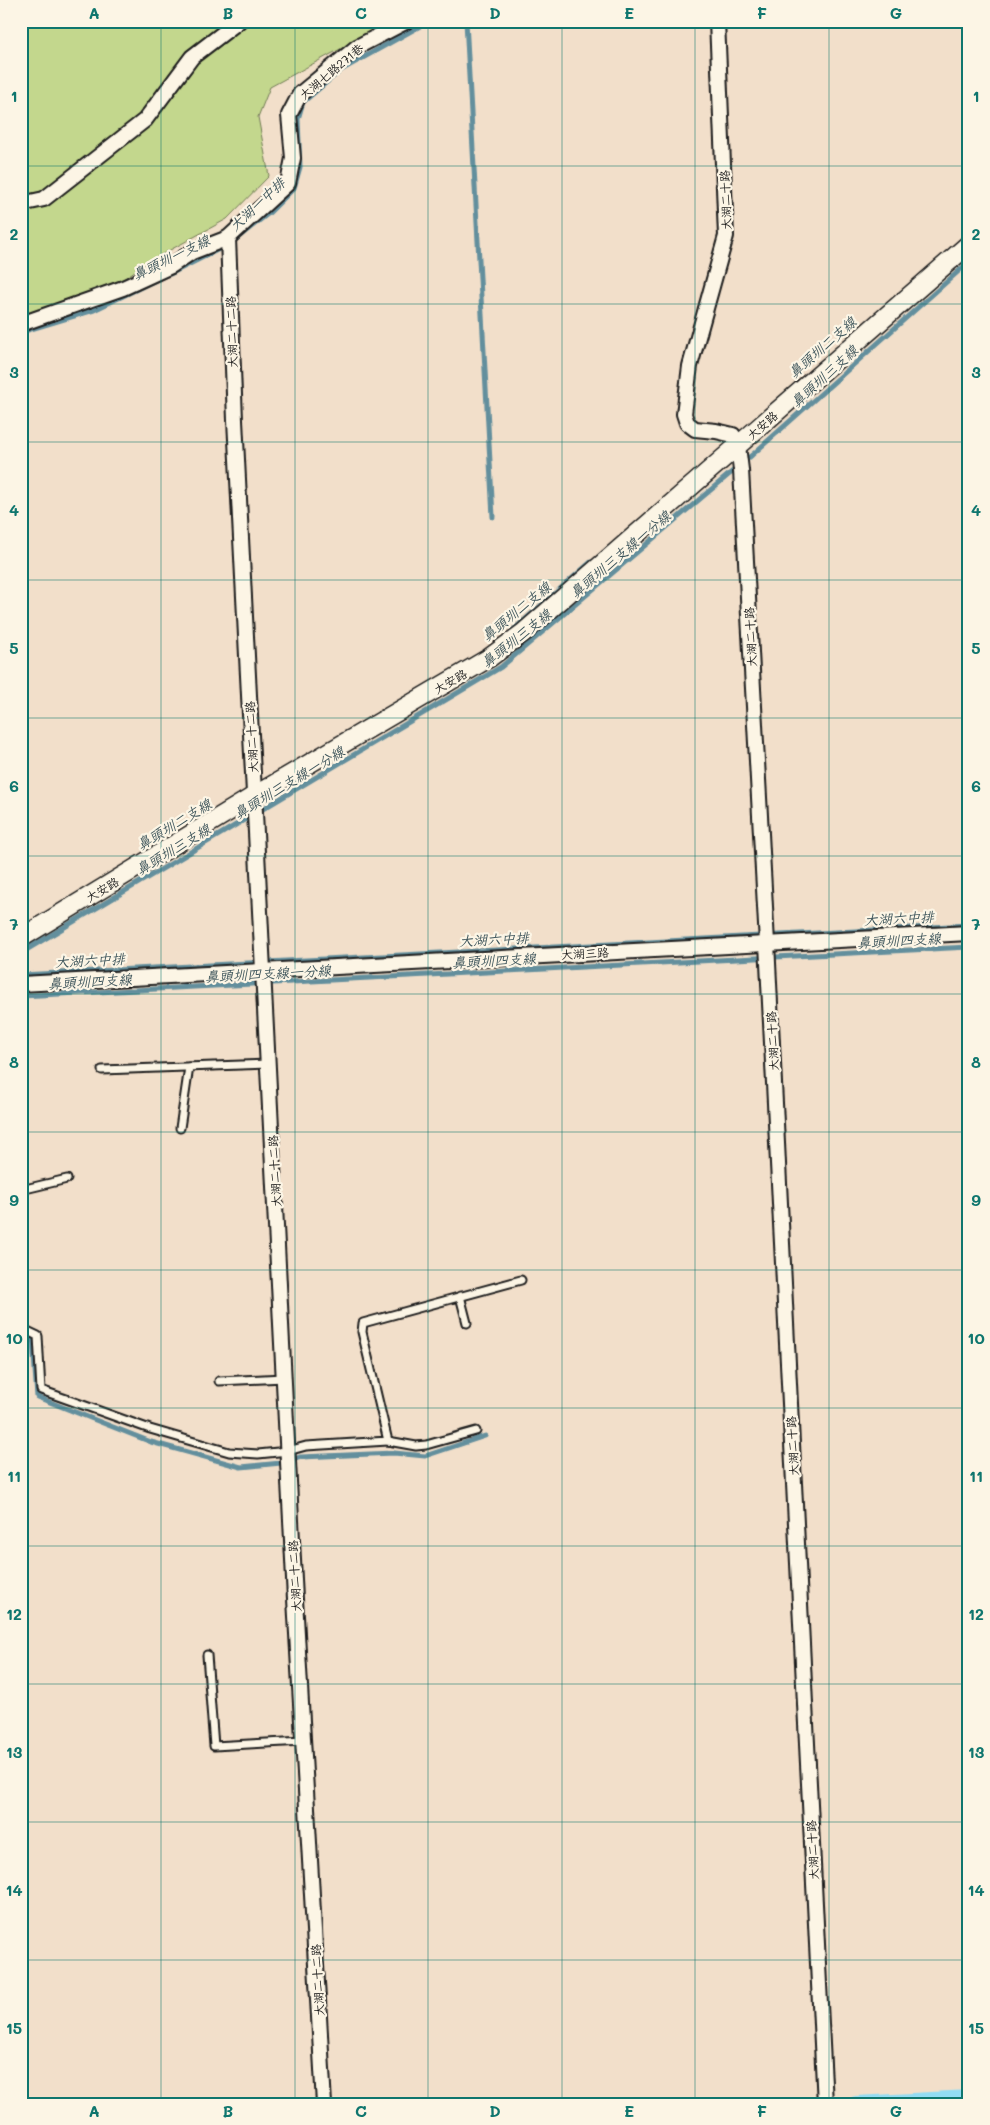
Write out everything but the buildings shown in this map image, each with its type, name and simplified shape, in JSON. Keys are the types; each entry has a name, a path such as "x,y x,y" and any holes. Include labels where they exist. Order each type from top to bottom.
{"street":[{"path":"21,204 44,199 145,120 192,56 239,21"},
{"name":"大湖七路271巷","path":"228,238 288,183 293,158 289,115 300,94 357,47 407,21"},
{"name":"大湖二十路","path":"717,21 726,236 690,366 684,414 687,423 695,428 733,435 738,446 741,470 767,943 825,2104"},
{"path":"21,324 123,288 171,266 192,252 228,238"},
{"name":"大湖二十二路","path":"228,238 235,420 263,971 324,2104"},
{"name":"大安路","path":"21,938 254,796 489,658 523,633 969,244"},
{"name":"大湖三路","path":"21,984 969,933"}],"lane":[{"path":"102,1070 269,1064"},
{"path":"180,1128 189,1067"},
{"path":"21,1190 67,1179"},
{"path":"388,1441 362,1332 363,1323 522,1280"},
{"path":"460,1296 467,1324"},
{"path":"21,1328 38,1336 41,1390 150,1430 229,1452 258,1454 288,1451 306,1446 388,1441 416,1446 476,1431"},
{"path":"218,1381 284,1378"},
{"path":"207,1655 214,1746 303,1741"}],"green space":[{"path":"21,21 386,21 381,27 270,87 258,117 269,176 227,219 148,262 113,286 21,317"}],"waterway":[{"name":"鼻頭圳一支線","path":"235,240 270,212 294,188 300,167 298,119 303,102 341,70 429,21"},
{"path":"466,21 493,517"},
{"name":"鼻頭圳一支線","path":"170,274 225,246"},
{"name":"鼻頭圳三支線","path":"21,953 501,667 752,455 969,262"},
{"name":"鼻頭圳一支線","path":"21,332 94,310 160,278"},
{"name":"鼻頭圳二支線","path":"511,632 591,562"},
{"name":"大湖六中排","path":"21,975 969,925"},
{"name":"鼻頭圳四支線一分線","path":"21,996 969,947"},
{"path":"21,1336 33,1342 37,1397 151,1442 241,1467 281,1463 301,1457 394,1453 425,1456 485,1436"},
{"path":"856,2104 969,2098"}],"water label":[{"name":"大湖一中排","path":"257,204"},
{"name":"鼻頭圳三支線一分線","path":"620,554"},
{"name":"鼻頭圳三支線一分線","path":"289,782"},
{"name":"鼻頭圳四支線","path":"899,940"},
{"name":"鼻頭圳四支線","path":"494,960"},
{"name":"鼻頭圳四支線","path":"90,981"}]}
